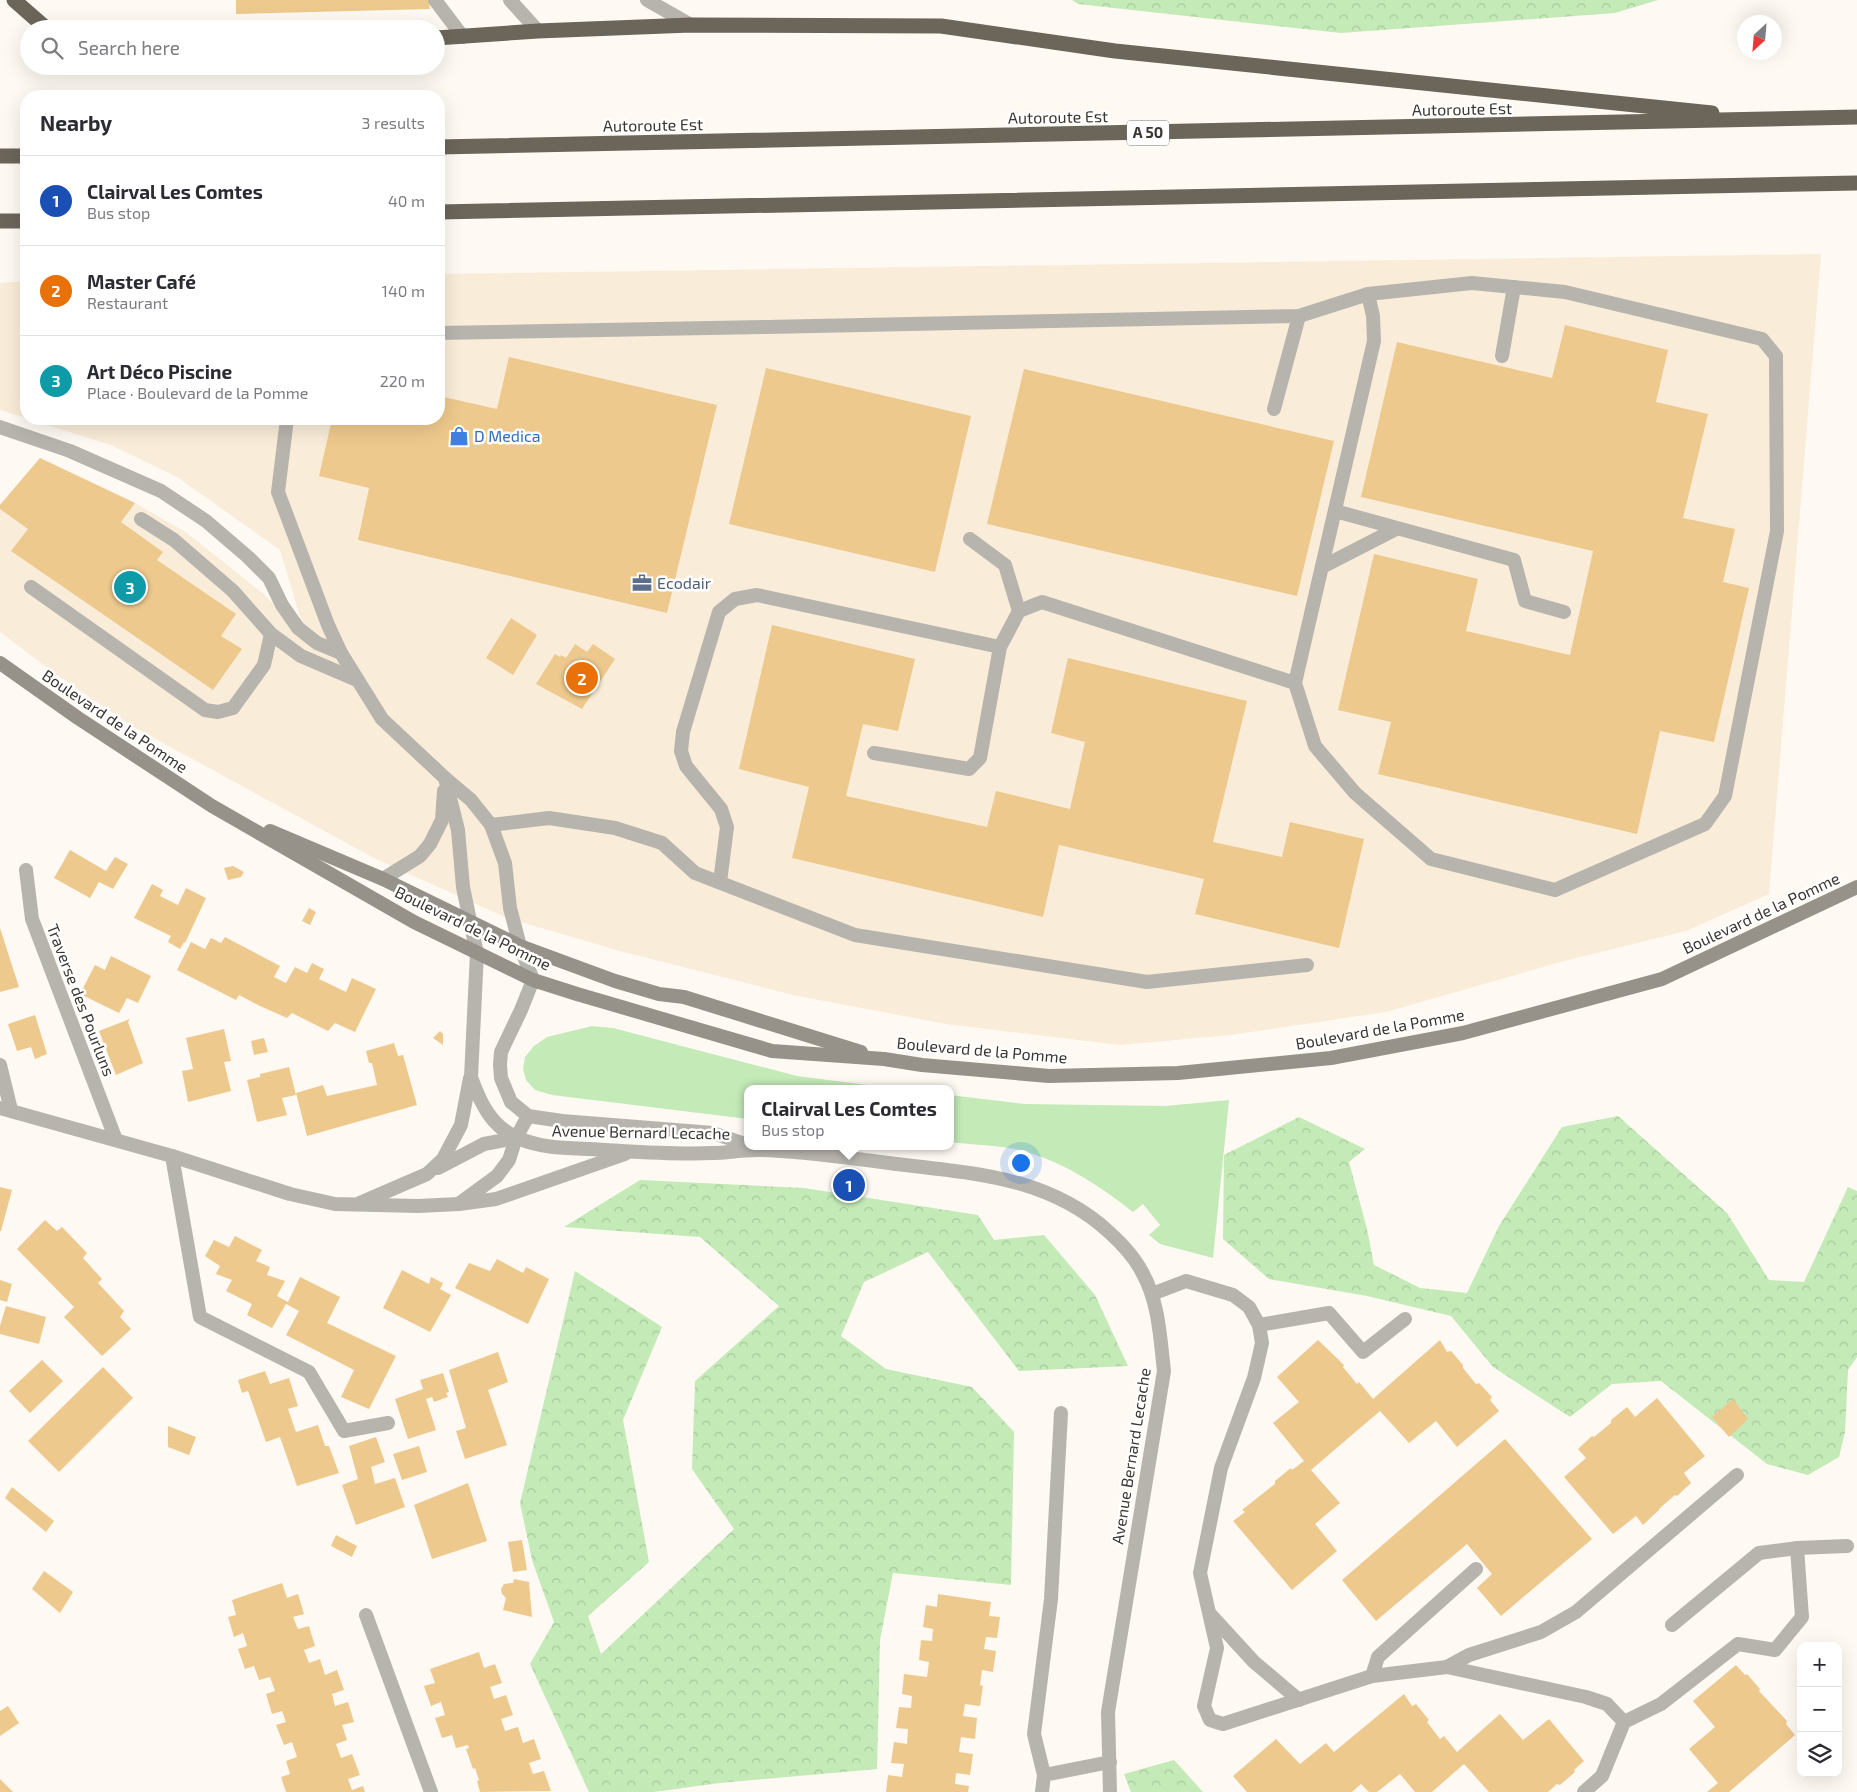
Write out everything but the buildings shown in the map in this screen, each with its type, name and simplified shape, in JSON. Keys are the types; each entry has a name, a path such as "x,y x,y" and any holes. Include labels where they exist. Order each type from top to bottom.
{"highway":[{"path":"14,0 37,20"},
{"path":"445,38 691,25 941,26 1115,51 1779,120"},
{"name":"Autoroute Est","path":"445,147 1857,118"},
{"path":"0,156 20,156"},
{"path":"445,212 1857,184"},
{"path":"0,221 20,220"}],"main road":[{"name":"Boulevard de la Pomme","path":"0,664 212,806 414,922 533,980 772,1051 884,1059 922,1065 1049,1076 1178,1073 1331,1058 1463,1033 1662,979 1857,887"},
{"name":"Boulevard de la Pomme","path":"212,806 383,879 520,946 615,981 659,994 684,996 884,1059"}],"street":[{"path":"435,0 463,37"},
{"path":"510,0 538,32"},
{"path":"647,0 691,25"},
{"path":"445,333 1299,316 1368,294 1472,283 1565,292 1762,339 1776,356 1777,531 1725,796 1705,824 1556,890 1431,859 1355,793 1315,746 1295,683 1374,342 1373,316 1368,294"},
{"path":"1502,356 1514,287"},
{"path":"1274,409 1299,316"},
{"path":"286,425 278,492 328,625 341,653 382,719 471,800 491,825 505,863 510,908 520,946 533,980 502,1052 500,1065 501,1078 511,1102 528,1116 516,1138 509,1160 497,1176 459,1204"},
{"path":"0,427 70,451 161,491 206,520 248,556 269,578 282,604 298,628 316,643 341,653"},
{"path":"1335,511 1514,560 1525,601 1564,612"},
{"path":"141,519 174,540 233,591 271,634 301,656 357,680"},
{"path":"1322,567 1396,529"},
{"path":"970,539 1005,565 1019,610"},
{"path":"31,587 206,710 218,712 232,708 264,665 271,634"},
{"path":"720,882 727,828 721,809 686,766 681,751 683,732 719,612 734,598 757,595 1000,647"},
{"path":"874,753 969,769 980,758 1000,647 1019,610 1042,602 1295,683"},
{"path":"383,879 420,856 430,844 442,820 445,778"},
{"name":"Avenue Bernard Lecache","path":"445,778 458,830 463,887 477,953 471,1077 491,1119 516,1138 542,1147 710,1154 744,1150"},
{"path":"491,825 549,818 614,828 662,843 695,873 855,935 1147,982 1306,965"},
{"name":"Traverse des Pourluns","path":"26,870 32,919 116,1140"},
{"path":"0,1065 5,1109 172,1156 290,1194 335,1204 418,1206 459,1204 496,1199 633,1152"},
{"path":"427,1174 443,1159 461,1125 471,1077"},
{"name":"Avenue Bernard Lecache","path":"528,1116 562,1121 713,1133 744,1144"},
{"path":"357,1204 427,1174 484,1144 516,1138"},
{"name":"Avenue Bernard Lecache","path":"773,1150 968,1173 1006,1179 1044,1191 1097,1220 1121,1243 1142,1271 1152,1294 1158,1319 1164,1370 1108,1712 1110,1792"},
{"path":"172,1156 200,1317 309,1372 344,1431 388,1423"},
{"path":"1152,1294 1186,1281 1233,1295 1249,1307 1259,1325 1262,1343 1254,1378 1221,1468 1200,1573 1217,1648 1204,1706 1210,1720 1224,1724 1372,1676 1447,1667 1593,1699 1607,1704 1624,1722"},
{"path":"1259,1325 1329,1313 1363,1352 1405,1319"},
{"path":"1042,1792 1044,1775 1034,1734 1051,1599 1061,1413"},
{"path":"1447,1667 1469,1654 1541,1632 1576,1612 1737,1475"},
{"path":"1672,1625 1760,1553 1797,1548 1847,1546"},
{"path":"1584,1792 1602,1776 1624,1722 1660,1704 1738,1644 1775,1650 1802,1617 1797,1548"},
{"path":"1372,1676 1378,1657 1476,1569"},
{"path":"1208,1612 1254,1662 1299,1700"},
{"path":"366,1615 431,1792"},
{"path":"1044,1775 1110,1762"}],"shaded area":[{"path":"1821,254 1769,894 1686,931 1564,961 1386,1012 1231,1035 1120,1045 946,1024 793,995 620,951 507,918 376,859 132,726 54,673 0,632 0,505 40,458 135,503 187,533 266,596 308,643 280,550 177,477 111,445 47,425 445,425 445,274"},
{"path":"20,281 20,416 0,410 0,283"}],"green space":[{"path":"1072,0 1658,0 1615,13 1341,33 1078,4"},
{"path":"592,1026 613,1028 797,1076 867,1085 744,1085 744,1119 552,1095 535,1090 526,1080 523,1069 525,1057 534,1046 547,1037"},
{"path":"954,1095 1025,1104 1165,1106 1229,1100 1213,1258 1160,1244 1149,1235 1160,1225 1143,1204 1133,1212 1095,1184 1067,1168 1023,1151 996,1146 954,1142"},
{"path":"1618,1116 1727,1213 1769,1280 1804,1282 1848,1187 1857,1191 1857,1357 1848,1370 1845,1432 1839,1457 1808,1475 1767,1464 1661,1381 1612,1384 1570,1417 1493,1367 1451,1316 1367,1296 1269,1279 1223,1239 1224,1155 1299,1117 1365,1149 1349,1162 1367,1229 1374,1265 1420,1288 1467,1293 1499,1226 1562,1127"},
{"path":"640,1180 804,1188 978,1215 994,1240 1044,1235 1095,1295 1128,1366 1019,1371 928,1252 864,1282 841,1336 886,1369 972,1387 1014,1432 1011,1585 893,1573 880,1640 877,1769 720,1783 654,1792 589,1792 530,1664 554,1622 532,1560 520,1503 575,1271 662,1327 623,1420 649,1562 588,1616 601,1654 734,1529 692,1469 695,1381 779,1306 700,1237 564,1227"},
{"path":"1174,1760 1203,1792 1131,1792 1124,1774"}],"place":[{"name":"D Medica","path":"459,436"},
{"name":"Ecodair","path":"642,583"},
{"name":"Art Déco Piscine","path":"130,587"},
{"name":"Master Café","path":"582,678"},
{"name":"Clairval Les Comtes","path":"849,1185"}]}
